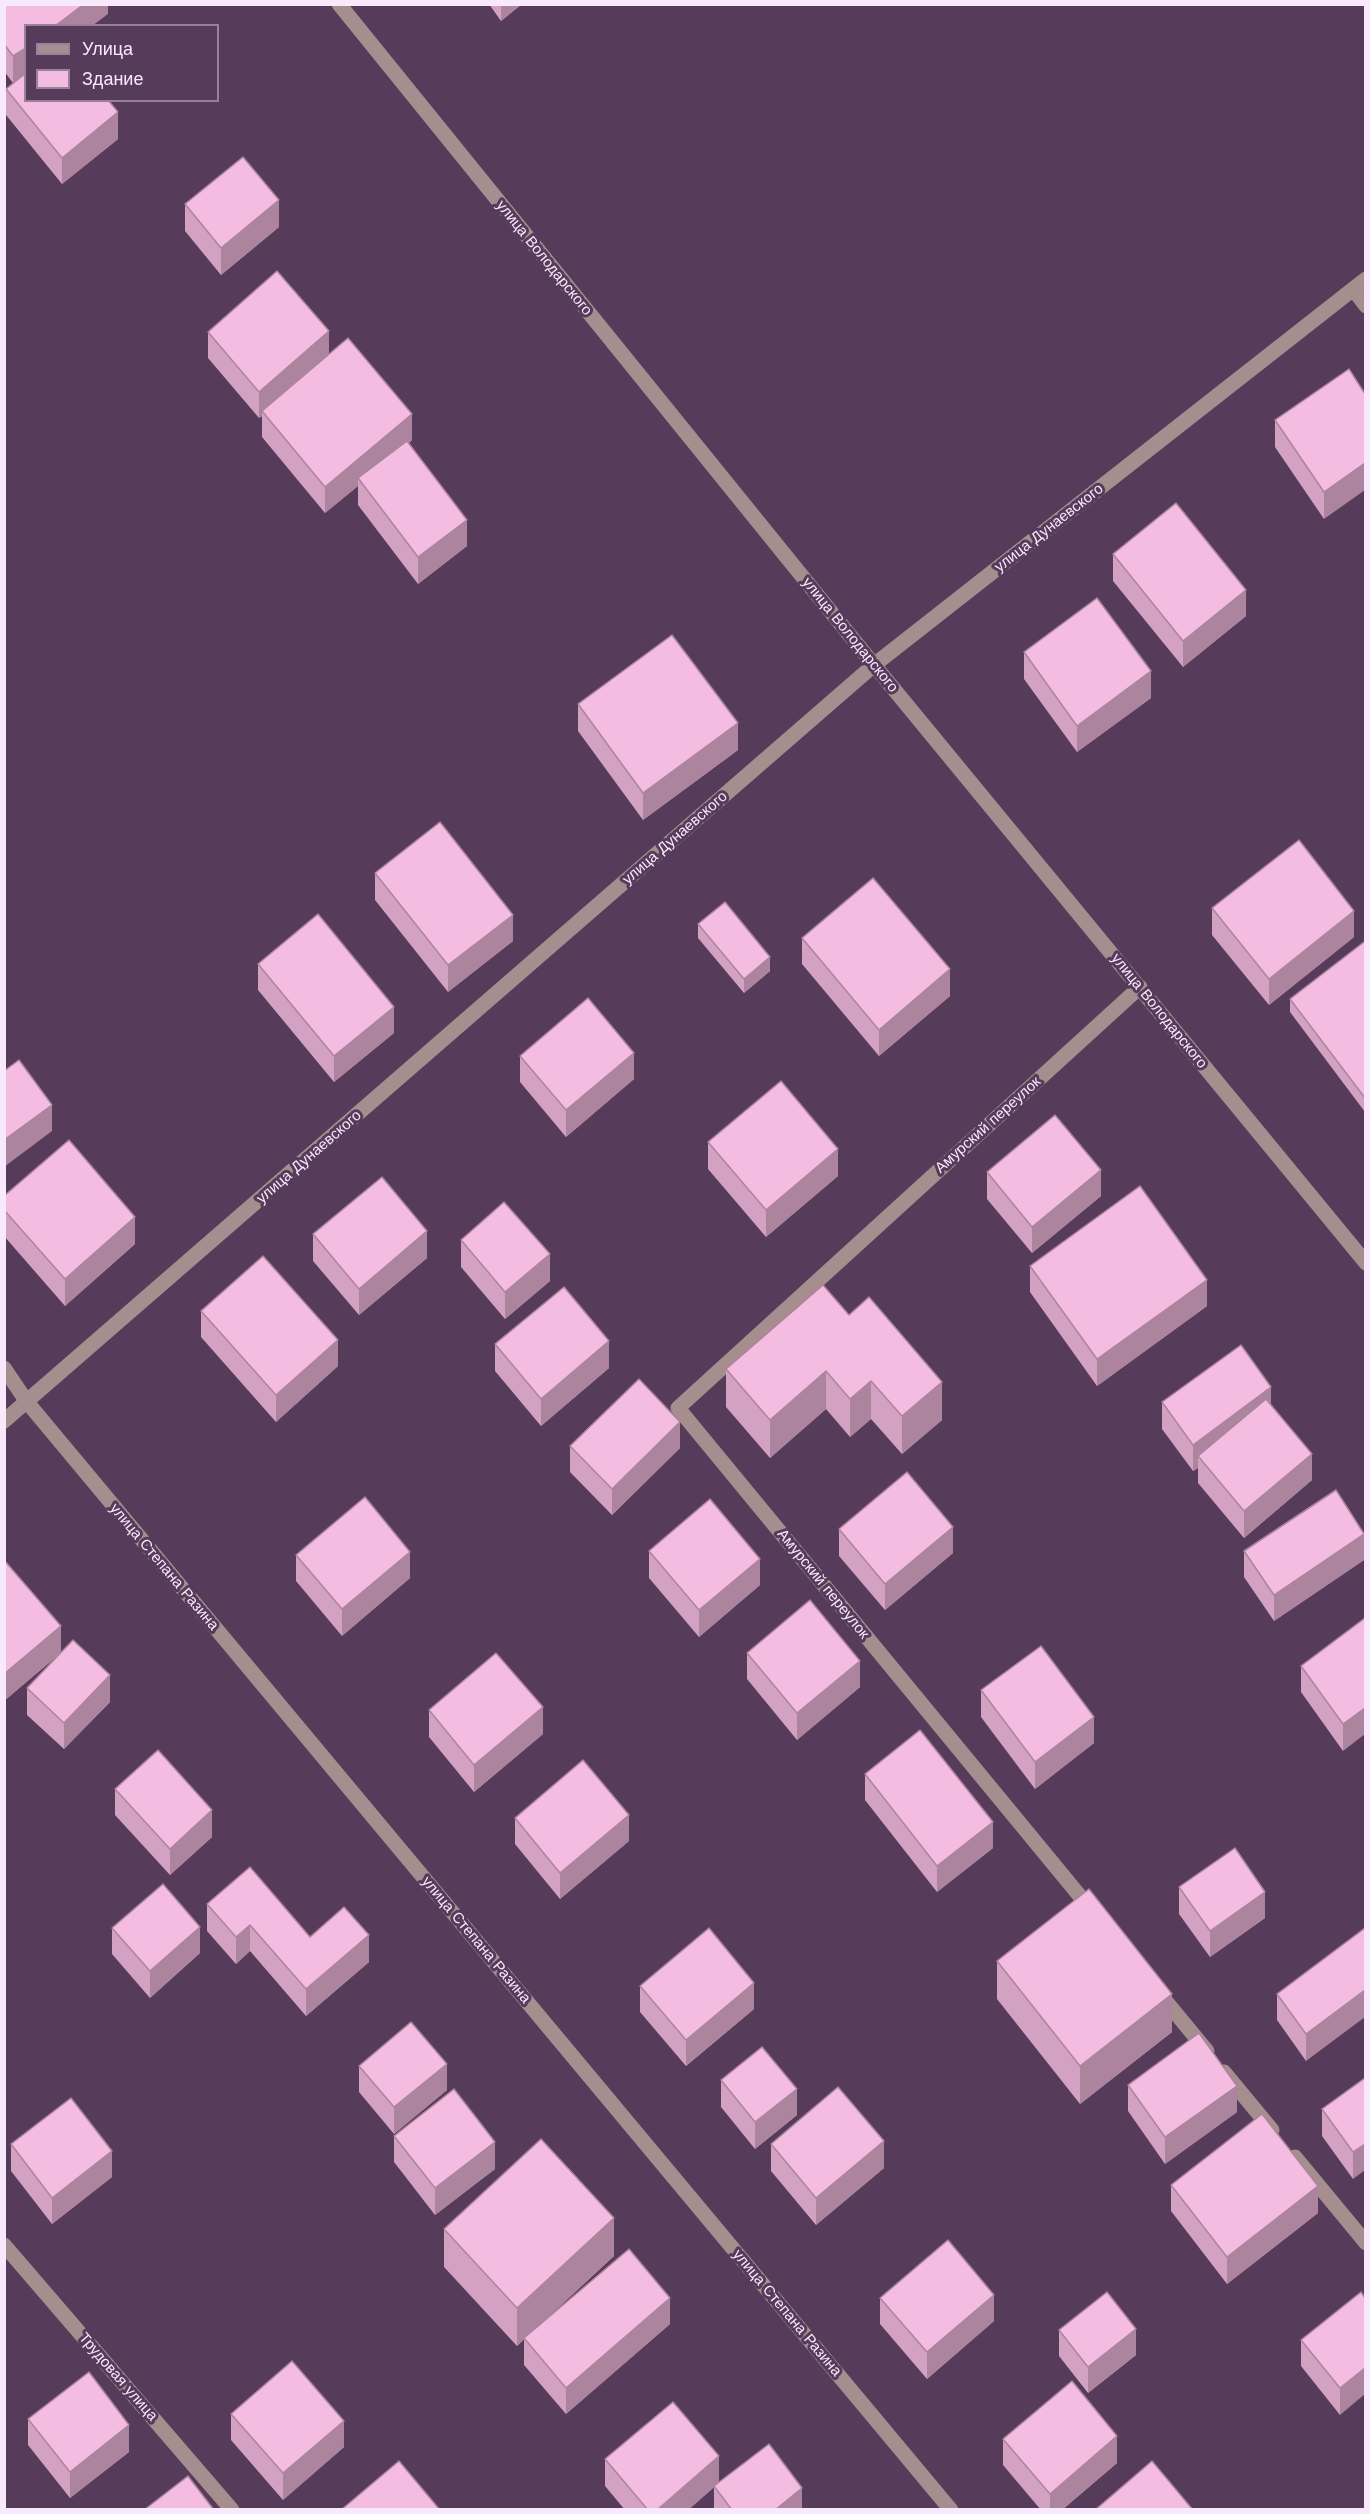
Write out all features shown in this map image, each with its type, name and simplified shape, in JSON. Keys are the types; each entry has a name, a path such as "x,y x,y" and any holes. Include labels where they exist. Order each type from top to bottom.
{"street":[{"name":"улица Володарского","path":"339,4 874,665 1365,1263"},
{"name":"улица Дунаевского","path":"4,1421 874,665 1365,279"},
{"path":"1353,289 1365,306"},
{"name":"Амурский переулок","path":"1101,1922 678,1408 1140,987"},
{"name":"улица Степана Разина","path":"4,1368 27,1402 951,2510"},
{"path":"1146,1977 1365,2243"},
{"name":"Трудовая улица","path":"4,2245 232,2510"}],"building":[{"path":"4,4 84,4 58,24 24,24 24,49 13,56 4,44"},
{"path":"24,75 24,102 110,102 118,112 62,158 6,89"},
{"path":"243,157 279,200 221,248 185,204"},
{"path":"277,271 329,331 259,392 208,332"},
{"path":"348,338 412,414 325,487 262,411"},
{"path":"1349,369 1365,394 1365,463 1324,492 1275,420"},
{"path":"407,441 467,520 418,557 358,478"},
{"path":"1176,503 1246,590 1183,641 1113,554"},
{"path":"1097,598 1151,671 1077,726 1024,652"},
{"path":"672,635 738,723 643,793 578,704"},
{"path":"440,822 513,915 448,965 375,873"},
{"path":"1299,840 1354,911 1269,979 1212,908"},
{"path":"873,878 950,969 879,1030 802,938"},
{"path":"725,902 770,957 744,979 698,924"},
{"path":"318,914 394,1007 334,1056 258,964"},
{"path":"1364,942 1365,944 1365,1098 1290,999"},
{"path":"588,998 634,1053 566,1110 520,1056"},
{"path":"19,1060 52,1105 4,1140 4,1071"},
{"path":"781,1081 838,1149 766,1210 708,1142"},
{"path":"1055,1115 1101,1170 1032,1227 987,1172"},
{"path":"69,1140 135,1217 65,1279 4,1210 4,1196"},
{"path":"382,1177 427,1231 359,1289 313,1234"},
{"path":"1140,1186 1207,1280 1097,1359 1030,1266"},
{"path":"504,1202 550,1254 505,1292 461,1240"},
{"path":"263,1256 338,1340 276,1395 201,1311"},
{"path":"823,1285 849,1315 869,1297 942,1382 902,1416 871,1381 850,1399 826,1371 770,1420 726,1369"},
{"path":"564,1287 609,1341 541,1399 495,1344"},
{"path":"1241,1345 1271,1387 1193,1445 1162,1402"},
{"path":"639,1379 680,1422 612,1489 570,1446"},
{"path":"1266,1399 1312,1454 1244,1511 1198,1456"},
{"path":"907,1472 953,1527 885,1584 839,1529"},
{"path":"1336,1490 1364,1534 1274,1595 1244,1551"},
{"path":"365,1497 410,1552 342,1609 296,1555"},
{"path":"710,1499 760,1559 699,1610 649,1551"},
{"path":"4,1560 61,1626 4,1674"},
{"path":"810,1600 860,1661 797,1713 747,1653"},
{"path":"1365,1618 1365,1708 1343,1724 1301,1666"},
{"path":"73,1640 110,1675 64,1723 27,1688"},
{"path":"1041,1646 1094,1717 1035,1762 981,1690"},
{"path":"496,1653 543,1707 474,1765 429,1710"},
{"path":"920,1730 993,1822 937,1866 865,1774"},
{"path":"158,1750 212,1810 170,1849 115,1789"},
{"path":"583,1760 629,1815 560,1873 515,1818"},
{"path":"1235,1848 1265,1892 1210,1931 1179,1887"},
{"path":"250,1867 310,1937 344,1907 369,1935 306,1989 250,1925 236,1937 207,1904"},
{"path":"163,1884 200,1927 150,1971 112,1928"},
{"path":"1089,1889 1172,1994 1080,2066 997,1961"},
{"path":"709,1928 754,1983 686,2040 640,1986"},
{"path":"1365,1928 1365,1990 1306,2034 1277,1994"},
{"path":"411,2022 447,2064 394,2107 359,2066"},
{"path":"1199,2033 1237,2086 1165,2137 1128,2085"},
{"path":"762,2047 797,2089 755,2122 721,2080"},
{"path":"1365,2078 1365,2144 1353,2152 1322,2109"},
{"path":"838,2087 884,2141 816,2198 771,2144"},
{"path":"454,2089 495,2142 435,2188 394,2136"},
{"path":"71,2098 112,2151 52,2198 11,2144"},
{"path":"1262,2114 1318,2186 1227,2257 1171,2185"},
{"path":"541,2139 614,2218 517,2308 444,2229"},
{"path":"948,2240 994,2295 927,2352 880,2298"},
{"path":"629,2249 670,2298 566,2388 524,2338"},
{"path":"1107,2292 1136,2329 1088,2367 1059,2330"},
{"path":"1361,2292 1365,2298 1365,2368 1340,2388 1301,2340"},
{"path":"292,2361 344,2421 283,2473 231,2414"},
{"path":"89,2372 129,2425 70,2472 28,2419"},
{"path":"1072,2381 1117,2436 1050,2494 1003,2439"},
{"path":"673,2402 719,2456 657,2510 648,2510 605,2459"},
{"path":"769,2444 802,2488 775,2510 732,2510 714,2486"},
{"path":"399,2461 440,2510 341,2510"},
{"path":"1152,2461 1193,2510 1095,2510"},
{"path":"188,2476 214,2510 144,2510"}]}
